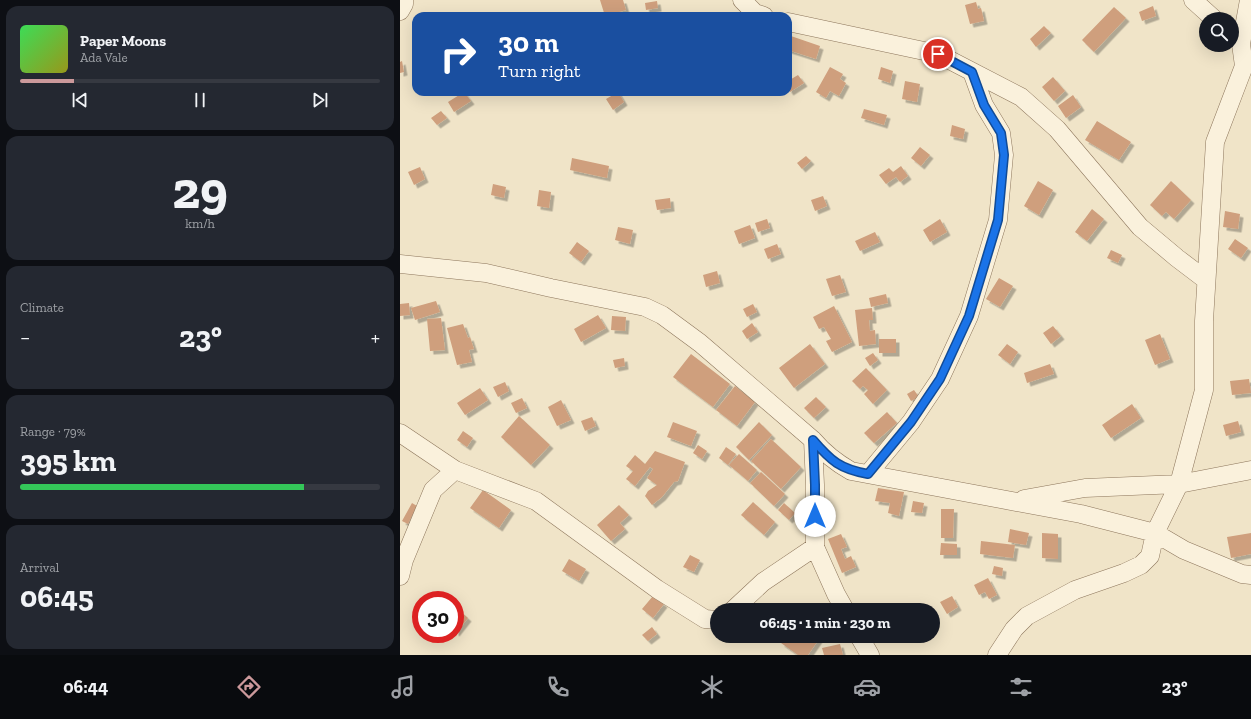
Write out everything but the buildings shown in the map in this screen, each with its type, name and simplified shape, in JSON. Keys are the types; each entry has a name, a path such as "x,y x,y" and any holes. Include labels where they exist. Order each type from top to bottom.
{"street":[{"path":"400,11 404,4 404,0"},
{"path":"742,0 754,12"},
{"path":"1193,0 1206,12"},
{"path":"1239,33 1249,0"},
{"path":"792,23 938,54 1021,97 1057,128 1140,227 1206,280"},
{"path":"997,655 1014,629 1027,616 1074,590 1124,573 1141,565 1150,556 1155,533 1179,484 1204,390 1204,321 1215,142 1244,66 1239,47"},
{"path":"868,474 911,422 940,379 969,316 998,220 1004,155 1001,133 984,105 972,72"},
{"path":"400,264 486,273 645,307 662,315 696,339 813,440 836,463 851,471 1081,514 1155,533 1184,550 1242,574 1251,575"},
{"path":"400,433 455,470 536,501 657,589 705,619 710,619"},
{"path":"813,440 815,547 841,603"},
{"path":"400,576 404,560 433,490 455,470"},
{"path":"1016,501 1085,488 1179,484 1251,470"},
{"path":"740,603 763,582 815,547"},
{"path":"863,643 870,655"}],"route":[{"path":"815,516 813,440 836,463 851,471 868,474 911,422 940,379 969,316 998,220 1004,155 1001,133 984,105 972,72 938,54"}]}
